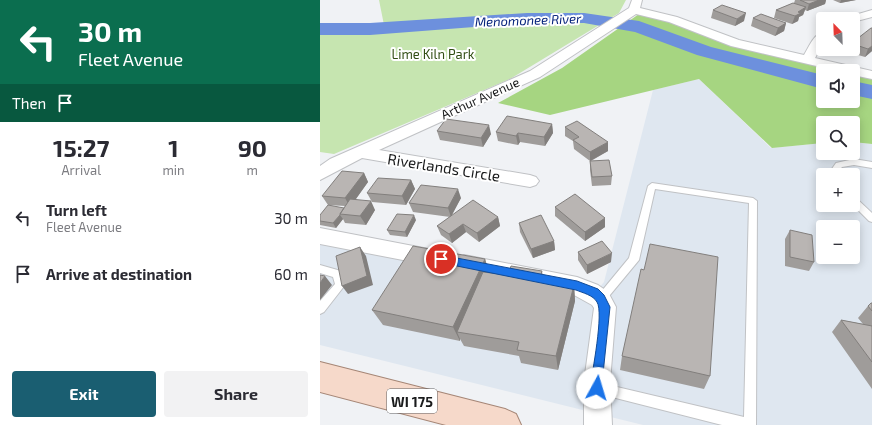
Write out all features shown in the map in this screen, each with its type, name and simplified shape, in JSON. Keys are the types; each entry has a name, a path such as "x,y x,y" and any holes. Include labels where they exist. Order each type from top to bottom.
{"main road":[{"name":"WI 175","path":"320,377 505,425"}],"street":[{"name":"Arthur Avenue","path":"320,174 330,166 358,152 535,74 612,23 636,5"},
{"path":"636,5 735,43 872,75"},
{"path":"860,17 872,13"},
{"path":"808,60 816,44"},
{"name":"Riverlands Circle","path":"358,152 530,181"},
{"path":"320,236 577,286 594,293 601,298 605,307 597,388 598,425"}],"lane":[{"path":"837,168 839,165 854,162 872,165"},
{"path":"597,388 749,425 753,201 652,186 634,260 601,298"},
{"path":"860,207 872,219"},
{"path":"320,309 340,285 337,274 321,271"}],"shaded area":[{"path":"699,79 771,148 816,144 816,160 860,160 860,143 872,144 872,425 643,425 320,345 320,242 590,298 604,282 653,90"}],"green space":[{"name":"Lime Kiln Park","path":"379,0 626,0 619,13 510,79 334,154 320,152 320,31 385,30"},
{"path":"639,14 821,64 816,64 816,108 860,108 860,74 872,77 872,144 860,143 860,116 816,116 816,144 772,148 699,79 550,115 498,103 562,68"}],"building":[{"path":"800,0 819,0 809,4"},
{"path":"793,3 806,7 798,12 801,13 795,16 776,10"},
{"path":"722,5 746,13 737,19 713,10"},
{"path":"761,14 786,23 778,28 753,18"},
{"path":"872,28 872,46 868,49 860,46 860,37"},
{"path":"507,116 552,124 544,137 518,133 516,136 496,132"},
{"path":"446,119 489,125 481,138 437,131"},
{"path":"577,121 608,142 590,152 573,140 579,137 565,127"},
{"path":"609,160 612,176 592,177 590,161"},
{"path":"342,171 364,173 345,198 322,196"},
{"path":"378,178 411,180 402,196 367,193"},
{"path":"421,185 458,189 448,208 409,203"},
{"path":"575,194 605,218 585,232 555,207"},
{"path":"350,199 371,201 360,216 340,214"},
{"path":"473,200 498,217 477,233 463,224 449,234 437,226"},
{"path":"328,205 344,208 333,223 320,221 320,215"},
{"path":"397,214 414,215 405,232 387,230"},
{"path":"541,215 554,241 531,249 519,223"},
{"path":"790,230 812,235 814,262 790,257"},
{"path":"602,241 612,253 587,265 578,252"},
{"path":"650,244 718,257 710,376 622,356 641,269 644,270"},
{"path":"413,246 485,259 453,327 372,310"},
{"path":"360,247 367,276 342,286 336,256"},
{"path":"511,266 542,271 539,280 574,285 556,356 517,350 519,342 457,332 483,272 508,275"},
{"path":"320,275 325,276 320,283"},
{"path":"872,303 872,311 868,306"},
{"path":"841,320 872,326 872,362"}],"waterway":[{"name":"Menomonee River","path":"320,29 370,29 527,18 584,18 639,27 704,51 816,80"},
{"name":"Menomonee River","path":"860,89 872,92"}],"route":[{"path":"441,259 577,286 594,293 601,298 605,307 597,388"}]}
